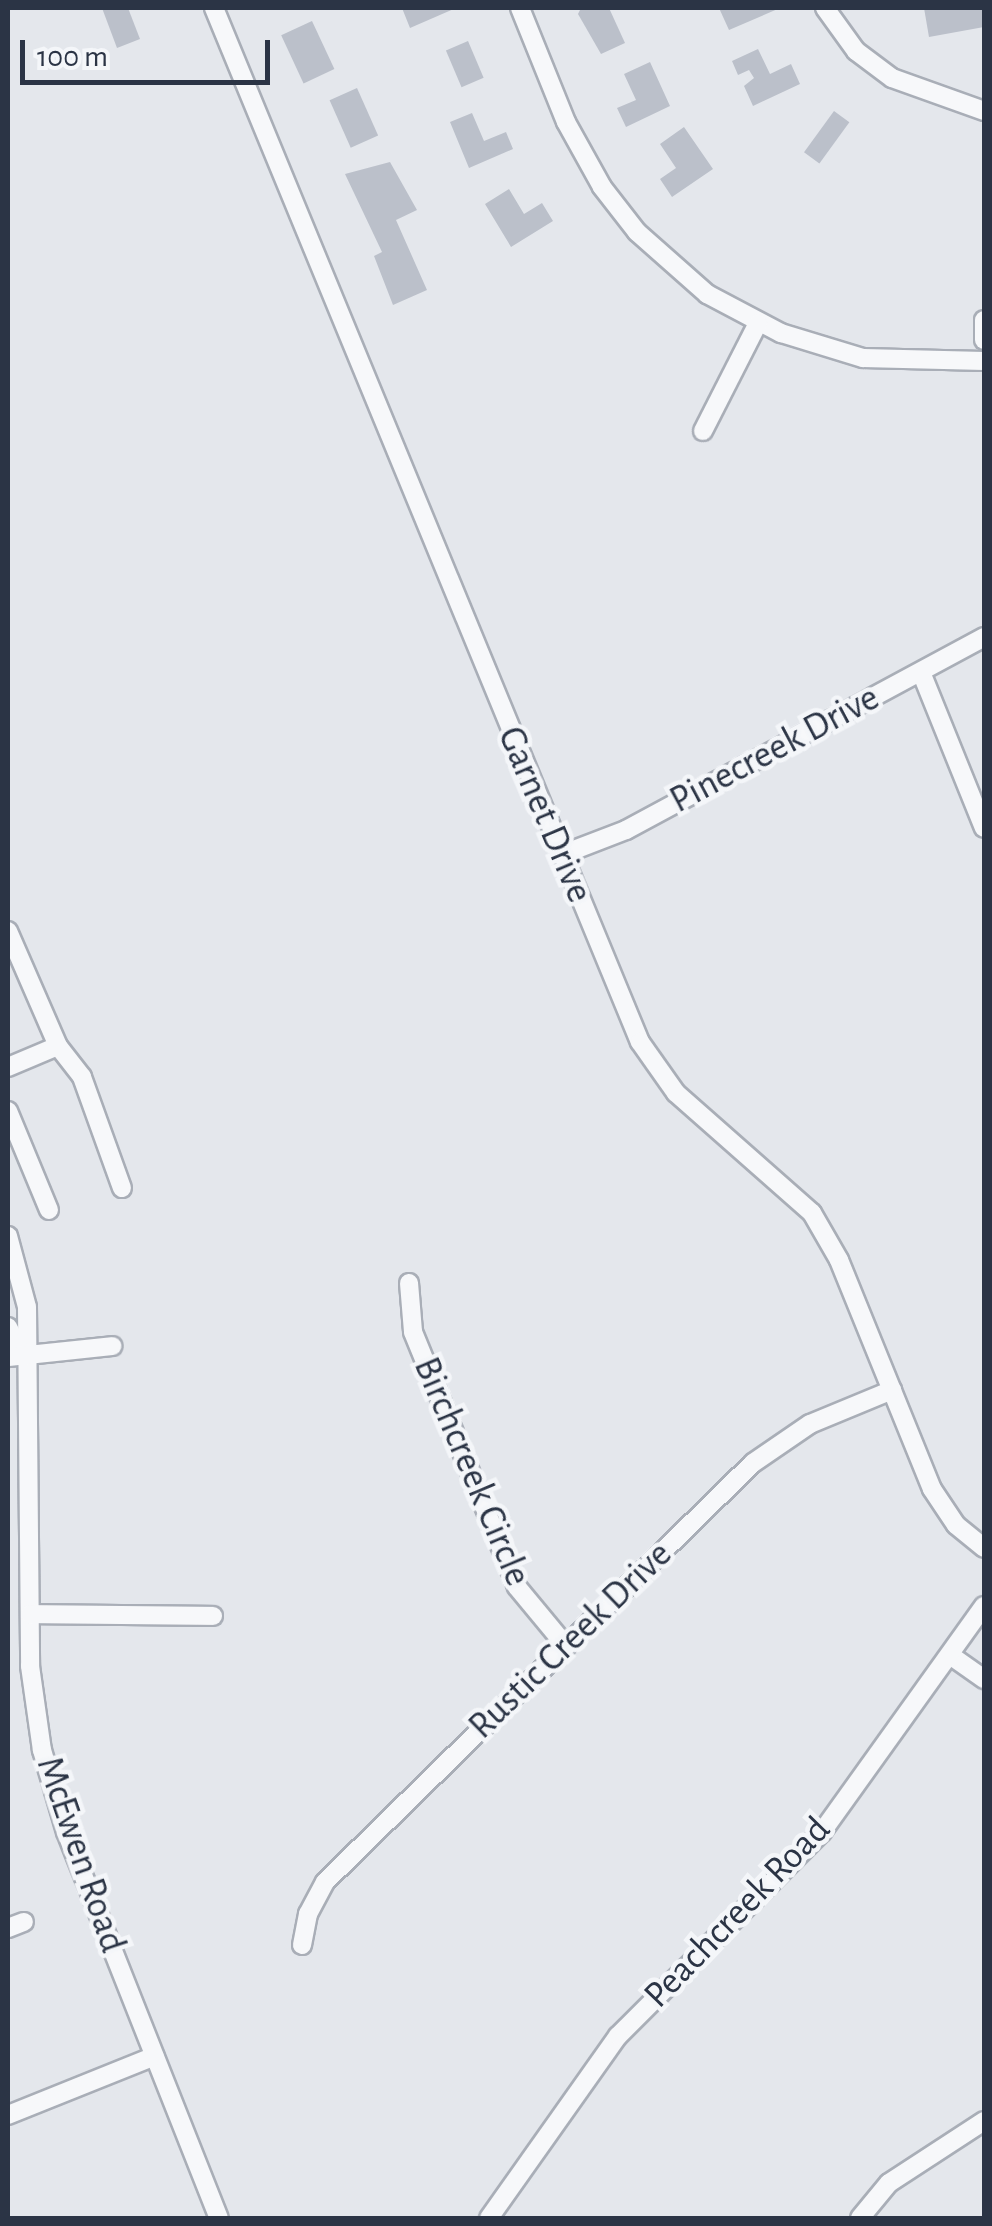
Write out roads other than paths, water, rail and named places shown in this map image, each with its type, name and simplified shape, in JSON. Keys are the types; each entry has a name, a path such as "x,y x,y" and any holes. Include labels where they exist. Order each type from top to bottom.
{"street":[{"name":"Garnet Drive","path":"214,8 640,1042 676,1093 812,1214 839,1260 943,1508 984,1548"},
{"path":"520,8 574,139 624,216 708,294 758,324 863,358 984,362"},
{"path":"826,8 856,51 892,78 984,110"},
{"path":"984,320 984,340"},
{"path":"702,431 758,324"},
{"name":"Pinecreek Drive","path":"562,855 626,830 984,637"},
{"path":"921,672 984,828"},
{"path":"8,931 58,1046 82,1077 122,1188"},
{"path":"8,1067 58,1046"},
{"path":"8,1111 49,1210"},
{"name":"McEwen Road","path":"8,1236 26,1307 15,1356"},
{"name":"Birchcreek Circle","path":"409,1283 413,1332 517,1587 566,1646"},
{"name":"McEwen Road","path":"8,1327 15,1356 34,1708 52,1792 219,2218"},
{"path":"15,1356 112,1346"},
{"name":"Rustic Creek Drive","path":"302,1945 308,1914 325,1882 764,1453 810,1424 892,1390"},
{"name":"Peachcreek Road","path":"489,2218 618,2036 822,1832 984,1606"},
{"path":"30,1614 213,1616"},
{"path":"950,1656 984,1679"},
{"path":"8,2115 155,2056"},
{"path":"860,2218 889,2183 984,2122"}]}
